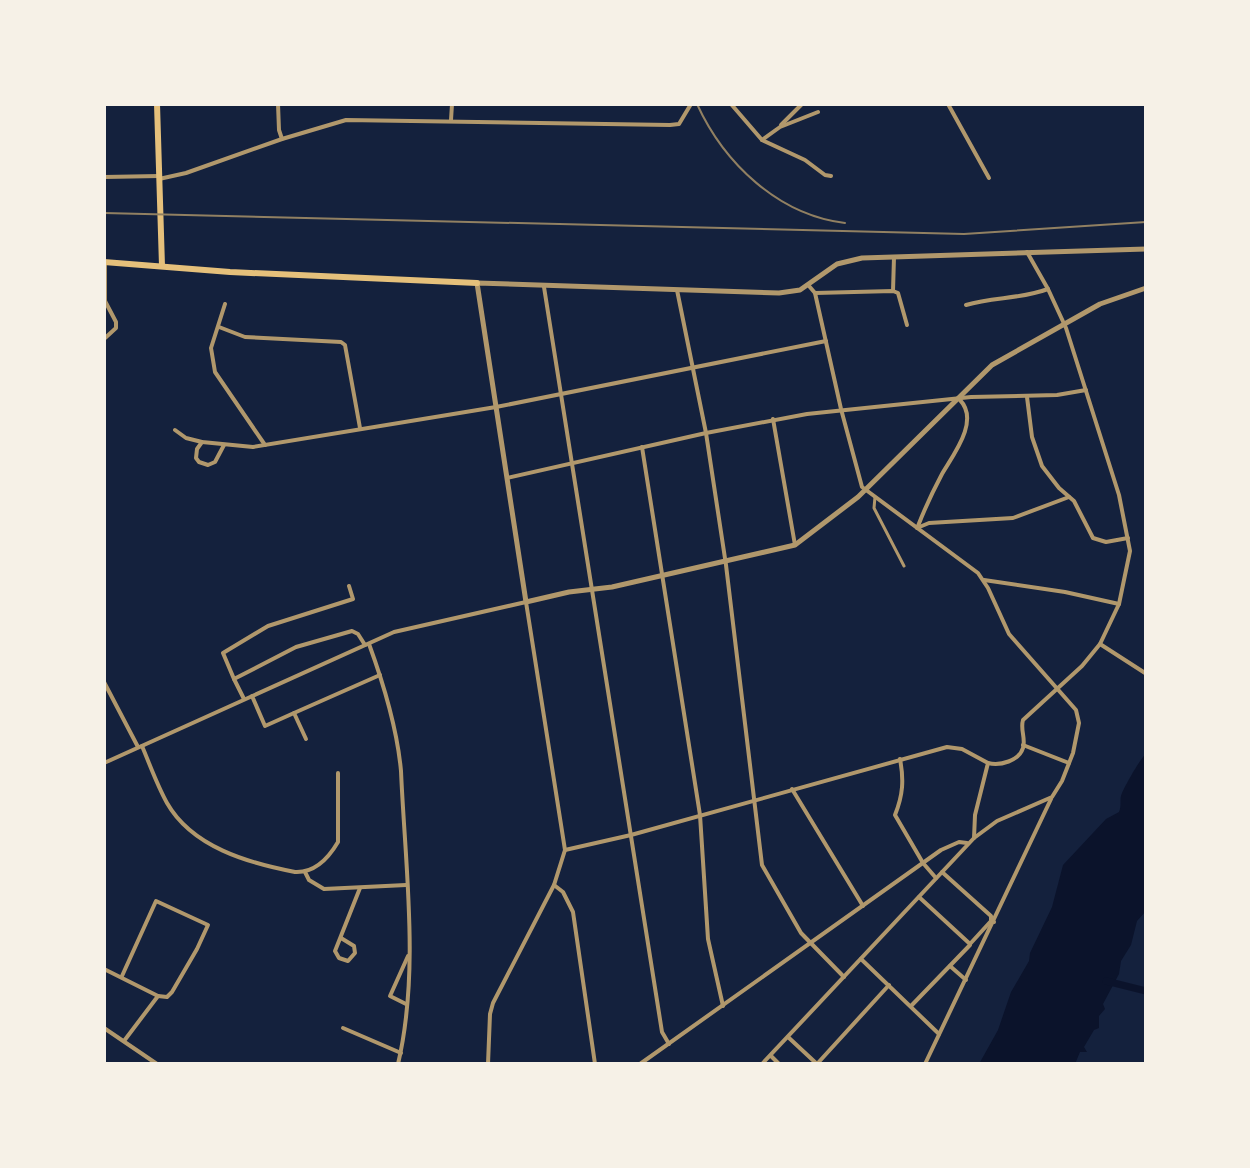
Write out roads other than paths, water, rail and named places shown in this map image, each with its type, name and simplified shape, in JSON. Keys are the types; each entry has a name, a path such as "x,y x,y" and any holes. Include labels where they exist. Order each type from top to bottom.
{"main road":[{"path":"157,104 162,266"},
{"path":"104,262 230,272 477,283"}],"street":[{"path":"278,104 282,139"},
{"path":"451,120 452,104"},
{"path":"104,177 159,178 186,173 346,120 670,125 679,124 691,104"},
{"path":"731,104 762,140 831,176"},
{"path":"762,140 802,104"},
{"path":"948,104 989,178"},
{"path":"780,127 818,112"},
{"path":"488,1064 493,1003 554,885 565,850 477,283 779,293 809,286 837,264 849,260 1146,249"},
{"path":"565,850 631,835 940,747 955,747 997,765 1012,760 1022,750 1023,720 1082,666 1100,644 1119,604 1128,562 1128,538 1119,495 1086,390 1064,324 1027,252"},
{"path":"893,291 894,257"},
{"path":"104,262 104,301 116,322 116,328 104,339"},
{"path":"809,286 815,293 859,480 866,490 983,580 1009,634 1079,716 1078,734 1069,763 925,1064"},
{"path":"544,287 662,1032 669,1044"},
{"path":"104,763 394,632 795,545 866,490 992,365 1100,304 1146,288"},
{"path":"966,305 1002,297 1028,296 1048,289"},
{"path":"677,290 706,433 725,561 758,844 765,872 792,919 810,944 844,977"},
{"path":"815,293 893,291 898,293 907,325"},
{"path":"225,304 211,348 215,372 265,445"},
{"path":"219,327 245,337 341,342 345,345 360,429"},
{"path":"175,430 186,438 202,442 248,447 265,445 496,407 826,341"},
{"path":"507,478 773,419 841,409 1057,395 1086,390"},
{"path":"1026,395 1032,437 1042,466 1081,511 1089,532 1096,540 1106,542 1128,538"},
{"path":"917,528 940,479 961,445 967,415 959,399"},
{"path":"773,419 795,545"},
{"path":"202,442 196,458 208,465 215,462 224,445"},
{"path":"642,447 700,815 708,939 723,1006"},
{"path":"875,497 874,508 904,566"},
{"path":"917,528 929,523 1013,518 1069,497"},
{"path":"983,580 1065,592 1119,604"},
{"path":"244,699 223,653 268,626 353,599 349,586"},
{"path":"234,679 296,647 352,631 367,644 380,675 399,753 409,954 398,1064"},
{"path":"1100,644 1145,673"},
{"path":"252,696 265,726 380,675"},
{"path":"104,682 168,805 212,846 282,869 305,872 318,866 338,842 338,773"},
{"path":"294,713 306,739"},
{"path":"1023,745 1069,763"},
{"path":"900,759 903,793 895,815 936,879"},
{"path":"974,838 975,815 988,763"},
{"path":"792,789 863,906"},
{"path":"762,1064 974,838 997,821 1052,797"},
{"path":"640,1064 923,863 959,842 968,844"},
{"path":"305,872 309,880 324,889 406,885"},
{"path":"942,872 991,916 992,921"},
{"path":"554,885 563,892 573,912 595,1064"},
{"path":"341,938 354,946 355,953 348,961 339,958 335,951 360,888"},
{"path":"919,897 970,944"},
{"path":"104,969 158,996 167,997 208,925 156,901 122,976"},
{"path":"911,1006 992,921"},
{"path":"406,1004 390,996 409,954"},
{"path":"861,959 939,1034"},
{"path":"950,966 966,980"},
{"path":"788,1037 817,1064 889,985"},
{"path":"124,1041 158,996"},
{"path":"104,1028 157,1064"},
{"path":"343,1028 401,1053"},
{"path":"771,1056 779,1064"}],"water":[{"path":"1146,754 1146,911 1137,921 1131,945 1103,1004 1105,1009 1099,1016 1099,1028 1094,1030 1084,1047 1087,1052 1080,1052 1075,1064 979,1064 998,1030 1011,992 1029,961 1052,907 1063,865 1106,819 1119,812 1122,793"}],"waterway":[{"path":"1106,981 1146,991"}],"railway":[{"path":"697,104 722,146 756,183 797,209 845,223"},
{"path":"104,213 964,234 1146,222"}]}
